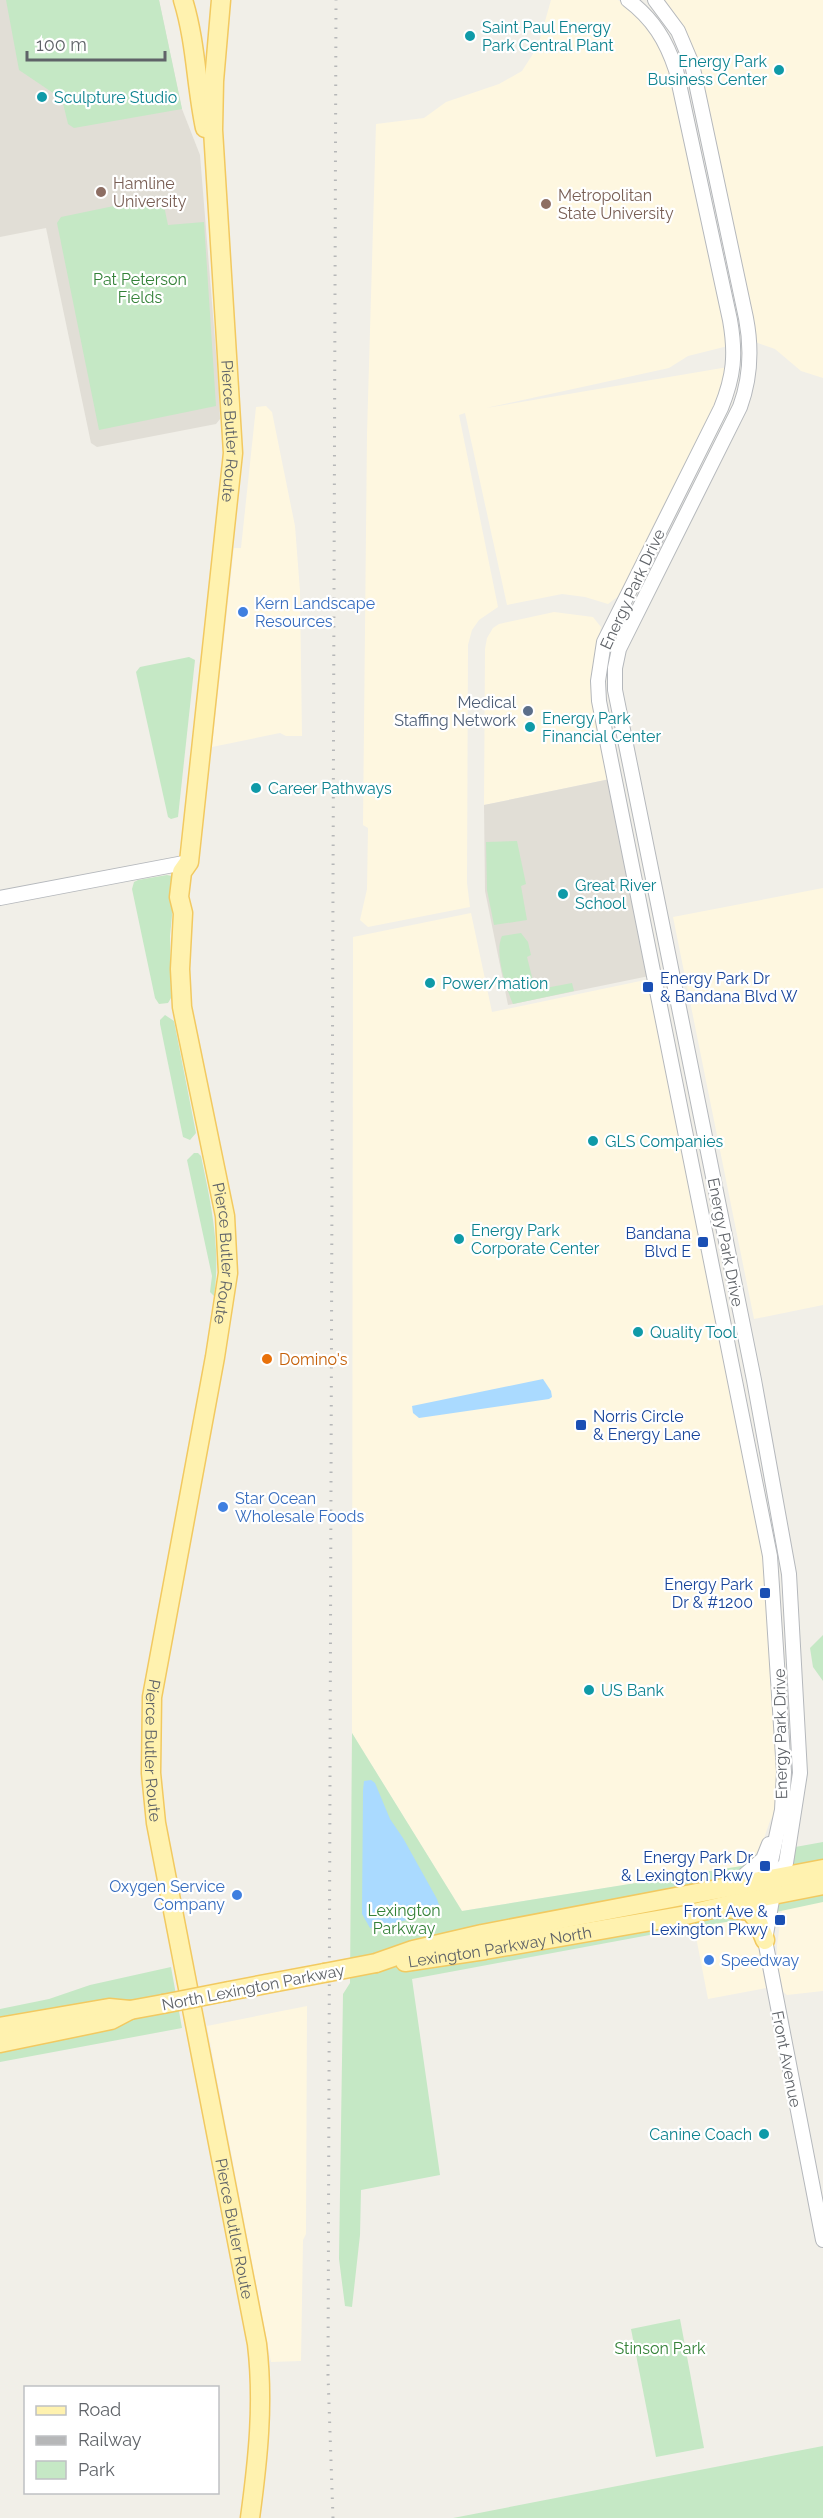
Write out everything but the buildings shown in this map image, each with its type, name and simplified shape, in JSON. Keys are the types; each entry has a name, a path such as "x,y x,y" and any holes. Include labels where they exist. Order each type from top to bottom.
{"main road":[{"path":"183,0 193,39 199,99 214,168"},
{"name":"Pierce Butler Route","path":"221,0 214,81 214,168 233,453 189,862 182,876 179,897 183,913 180,960 182,1007 225,1216 228,1273 215,1357 154,1687 150,1725 151,1773 156,1823 257,2344 261,2406 259,2448 250,2518"},
{"name":"Lexington Parkway North","path":"376,1963 427,1960 719,1908 823,1869"},
{"name":"Lexington Parkway North","path":"376,1963 413,1950 482,1934 732,1886 823,1885"},
{"path":"719,1908 750,1911 757,1920 765,1940"},
{"name":"North Lexington Parkway","path":"130,2010 376,1963"},
{"path":"0,2027 109,2008 130,2010"},
{"path":"0,2043 111,2020 130,2010"}],"street":[{"name":"Energy Park Drive","path":"628,0 644,12 659,30 676,70 728,309 734,342 734,361 730,386 721,408 604,642 600,659 599,701 770,1556 784,1772 780,1817 770,1866 774,1886"},
{"name":"Energy Park Drive","path":"655,0 678,31 692,64 747,318 751,354 746,391 740,407 619,649 615,668 615,690 752,1370 788,1564 800,1773 786,1863 774,1886"},
{"path":"0,898 189,862"},
{"path":"732,1886 763,1859 780,1817"},
{"name":"Front Avenue","path":"774,1886 765,1940 823,2240"}],"shaded area":[{"name":"Hamline University","path":"0,0 159,0 182,109 200,155 219,389 220,419 216,424 97,447 91,443 46,228 0,237"},
{"path":"551,0 618,0 636,13 655,34 670,69 728,336 728,346 688,356 669,368 486,408 728,367 722,396 620,595 608,604 585,597 562,594 507,605 465,413 459,415 498,607 479,620 472,630 468,645 467,883 470,907 368,927 360,920 367,889 368,828 363,825 367,434 376,124 424,118 446,102 499,84 522,71 538,46"},
{"path":"663,0 823,0 823,378 801,371 775,349 755,342 692,47 681,24"},
{"path":"266,406 272,412 295,526 300,591 302,736 286,736 280,733 212,747 234,548 241,548 256,407"},
{"path":"554,612 593,617 601,627 592,671 592,691 610,779 484,805 485,649 487,638 493,628 499,624"},
{"path":"610,779 649,976 508,1005 485,891 484,805"},
{"path":"823,888 823,1305 754,1319 673,917"},
{"path":"471,913 492,1012 650,979 766,1563 780,1779 777,1809 770,1821 755,1864 462,1911 352,1733 353,937"},
{"path":"823,1891 823,1991 787,1995 783,1992 777,1960 783,1903"},
{"path":"737,1912 753,1921 766,1988 708,1999 692,1916"},
{"path":"307,2006 306,2234 303,2240 301,2361 271,2362 207,2026"}],"green space":[{"path":"6,0 159,0 182,109 74,128 68,124 62,99 19,70"},
{"name":"Pat Peterson Fields","path":"162,196 168,225 204,222 216,406 99,430 57,223 61,217"},
{"path":"189,657 195,660 178,817 171,819 168,817 136,672 140,667"},
{"path":"517,841 526,884 521,886 527,920 494,925 487,890 486,842"},
{"path":"172,876 175,885 170,936 171,998 168,1003 159,1004 155,998 132,889 134,882 138,880"},
{"path":"521,933 528,942 531,955 527,957 533,981 538,980 540,989 572,983 574,991 513,1004 507,989 499,951 502,936"},
{"path":"165,1015 174,1021 196,1133 190,1140 183,1137 160,1024 160,1020"},
{"path":"194,1153 201,1156 214,1226 216,1278 214,1296 210,1292 212,1276 187,1160"},
{"path":"823,1635 823,1681 813,1667 810,1648"},
{"name":"Lexington Parkway","path":"352,1733 462,1911 754,1864 762,1853 823,1842 823,1902 739,1920 412,1979 440,2175 361,2190 360,2235 352,2307 345,2306 339,2259 343,1994 350,1983"},
{"path":"171,1967 182,2028 0,2062 0,2009 49,1999 90,1985"},
{"name":"Stinson Park","path":"680,2319 704,2448 656,2457 631,2329"},
{"path":"823,2446 823,2518 453,2518"}],"water":[{"path":"543,1379 551,1391 552,1397 549,1399 419,1418 413,1413 412,1406"},
{"path":"371,1780 375,1783 390,1819 437,1899 440,1908 435,1914 370,1928 362,1914 363,1790 364,1781"}],"railway":[{"path":"333,2518 328,2375 336,0"}],"place":[{"name":"Saint Paul Energy Park Central Plant","path":"470,36"},
{"name":"Energy Park Business Center","path":"779,70"},
{"name":"Sculpture Studio","path":"42,97"},
{"name":"Hamline University","path":"101,192"},
{"name":"Metropolitan State University","path":"546,204"},
{"name":"Kern Landscape Resources","path":"243,612"},
{"name":"Medical Staffing Network","path":"528,711"},
{"name":"Energy Park Financial Center","path":"530,727"},
{"name":"Career Pathways","path":"256,788"},
{"name":"Great River School","path":"563,894"},
{"name":"Power/mation","path":"430,983"},
{"name":"Energy Park Dr & Bandana Blvd W","path":"648,987"},
{"name":"GLS Companies","path":"593,1141"},
{"name":"Energy Park Corporate Center","path":"459,1239"},
{"name":"Bandana Blvd E","path":"703,1242"},
{"name":"Quality Tool","path":"638,1332"},
{"name":"Domino's","path":"267,1359"},
{"name":"Norris Circle & Energy Lane","path":"581,1425"},
{"name":"Star Ocean Wholesale Foods","path":"223,1507"},
{"name":"Energy Park Dr & #1200","path":"765,1593"},
{"name":"US Bank","path":"589,1690"},
{"name":"Energy Park Dr & Lexington Pkwy","path":"765,1866"},
{"name":"Oxygen Service Company","path":"237,1895"},
{"name":"Front Ave & Lexington Pkwy","path":"780,1920"},
{"name":"Speedway","path":"709,1960"},
{"name":"Canine Coach","path":"764,2134"}]}
